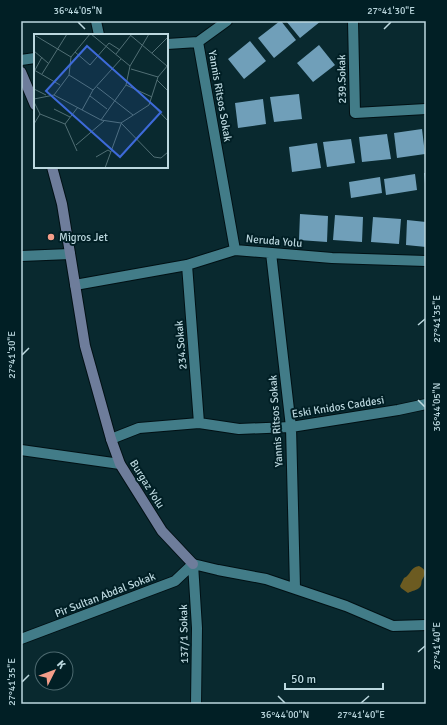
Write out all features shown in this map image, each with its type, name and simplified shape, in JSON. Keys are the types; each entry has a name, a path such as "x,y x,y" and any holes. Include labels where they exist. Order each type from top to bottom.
{"street":[{"path":"96,21 99,34"},
{"path":"168,44 198,42 227,21"},
{"name":"239.Sokak","path":"353,21 355,113 426,109"},
{"name":"Yannis Ritsos Sokak","path":"198,42 236,250"},
{"path":"21,60 34,58"},
{"path":"21,72 34,102"},
{"name":"Burgaz Yolu","path":"52,168 62,204 85,346 111,439 120,464 162,531 193,564"},
{"name":"Neruda Yolu","path":"75,285 187,265 236,250 332,258 426,261"},
{"name":"Yannis Ritsos Sokak","path":"271,253 291,427 295,588"},
{"path":"21,256 70,254"},
{"name":"234.Sokak","path":"187,265 199,423"},
{"name":"Eski Knidos Caddesi","path":"111,439 139,428 199,423 239,429 291,427 425,407"},
{"path":"21,450 120,464"},
{"path":"193,564 266,579 346,606 393,626 426,625"},
{"name":"Pir Sultan Abdal Sokak","path":"21,639 175,581 193,564"},
{"name":"137/1 Sokak","path":"193,564 197,628 196,704"}],"shaded area":[{"path":"419,566 425,572 421,585 418,589 408,593 400,586 404,578 412,569"}],"building":[{"path":"280,21 296,40 274,58 258,38"},
{"path":"286,21 321,21 300,38"},
{"path":"250,41 266,61 244,79 228,59"},
{"path":"319,45 335,65 313,82 297,63"},
{"path":"299,94 302,119 274,122 270,97"},
{"path":"263,99 266,124 238,128 235,103"},
{"path":"422,129 425,154 397,158 394,133"},
{"path":"387,134 391,159 362,162 359,137"},
{"path":"351,139 355,163 327,167 323,142"},
{"path":"317,143 321,168 292,172 289,147"},
{"path":"424,173 426,173 426,184 425,184"},
{"path":"415,174 417,190 386,195 384,179"},
{"path":"380,177 382,193 351,198 349,182"},
{"path":"300,214 328,216 327,242 299,240"},
{"path":"335,215 363,217 362,242 333,240"},
{"path":"373,217 401,219 399,244 371,242"},
{"path":"407,220 426,222 426,247 406,245"}],"place":[{"name":"Migros Jet","path":"51,237"}]}
